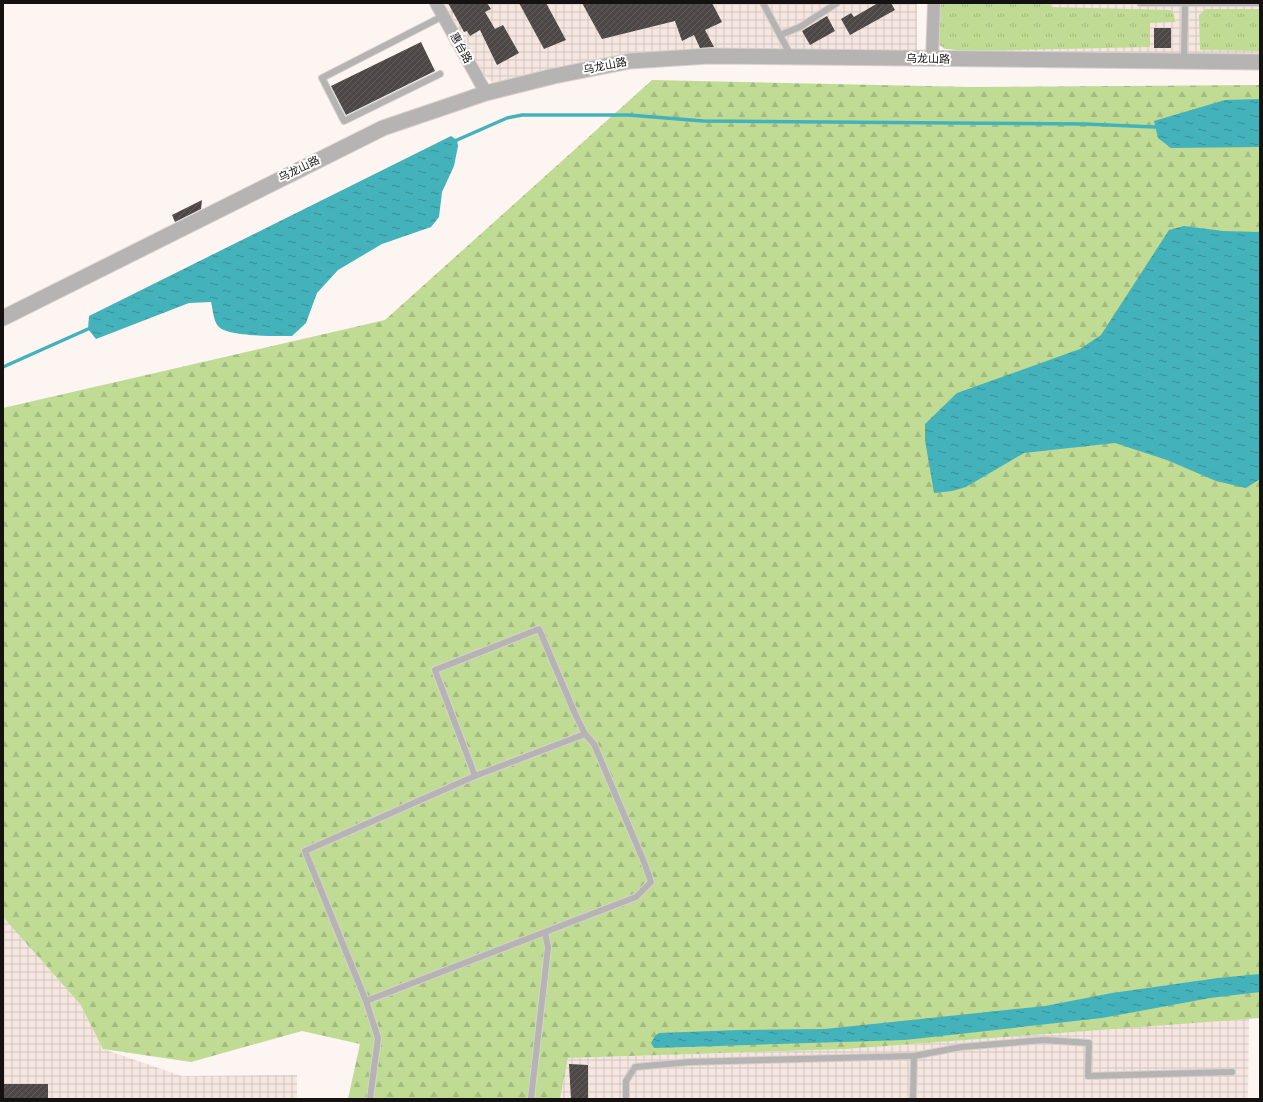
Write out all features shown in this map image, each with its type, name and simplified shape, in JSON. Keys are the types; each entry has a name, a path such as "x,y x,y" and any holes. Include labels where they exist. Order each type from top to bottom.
{"street":[{"name":"惠台路","path":"436,3 486,93"},
{"path":"932,59 934,3"},
{"name":"乌龙山路","path":"3,318 383,128 486,93 554,76 630,61 709,56 1260,62"}],"lane":[{"path":"763,3 792,57"},
{"path":"780,35 800,27 837,3"},
{"path":"1140,3 1260,3"},
{"path":"1184,61 1185,4"},
{"path":"440,74 344,121 322,78 443,16"},
{"path":"366,1001 636,897 651,882 594,744 585,734 539,628 435,670 475,776"},
{"path":"370,1099 378,1038 366,1001 305,851 475,776 585,734"},
{"path":"531,1099 548,947 545,932"},
{"path":"626,1099 626,1081 635,1067 690,1062 914,1056 961,1047 1044,1040 1089,1043 1088,1076 1232,1072"},
{"path":"913,1099 914,1056"}],"shaded area":[{"path":"442,3 917,3 917,53 561,69 493,83 480,72"},
{"path":"943,3 1260,3 1260,55 952,51 943,37"},
{"path":"3,917 80,1004 103,1049 182,1076 297,1075 297,1099 3,1099"},
{"path":"1249,1018 1248,1099 560,1099 568,1058 846,1049"}],"green space":[{"path":"939,3 1051,3 1051,7 1170,10 1174,15 1175,22 1150,23 1150,47 970,51 945,49 938,44"},
{"path":"1206,9 1260,9 1260,51 1200,50 1199,15"},
{"path":"652,80 971,87 1260,85 1260,1018 846,1049 568,1058 560,1099 348,1099 360,1044 302,1031 191,1062 103,1049 80,1004 3,917 3,408 385,320"}],"water":[{"path":"1260,99 1260,147 1171,148 1158,138 1154,121 1225,100"},
{"path":"451,136 457,140 458,146 454,166 442,192 439,217 431,227 382,244 338,270 317,293 306,323 292,336 241,334 223,330 215,321 211,302 189,303 96,339 88,329 89,316"},
{"path":"1184,226 1223,231 1260,232 1260,479 1246,488 1216,481 1167,460 1115,443 1024,453 966,487 952,491 934,493 925,440 925,424 957,393 1080,349 1101,335 1169,230"},
{"path":"1260,974 1260,992 1210,998 1102,1018 905,1040 654,1048 651,1043 655,1036 659,1033 825,1029 1045,1006 1112,993 1218,978"}],"building":[{"path":"448,3 487,3 491,9 485,12 495,29 503,25 519,53 497,65 480,30 470,36 467,31 464,32"},
{"path":"519,3 546,3 566,40 544,49"},
{"path":"582,3 712,3 722,22 705,30 714,47 700,48 694,35 682,41 675,21 602,39"},
{"path":"878,3 891,3 895,10 850,35 841,19 851,13 854,17"},
{"path":"827,16 835,31 810,45 802,31"},
{"path":"1154,28 1171,28 1171,48 1154,48"},
{"path":"421,42 435,71 346,115 331,86"},
{"path":"202,200 201,209 175,222 172,215"},
{"path":"569,1064 588,1065 588,1099 571,1099"},
{"path":"3,1084 48,1084 48,1099 3,1099"}],"waterway":[{"path":"457,140 507,118 522,115 629,115 703,121 1085,124 1155,127"},
{"path":"3,367 88,329"}]}
